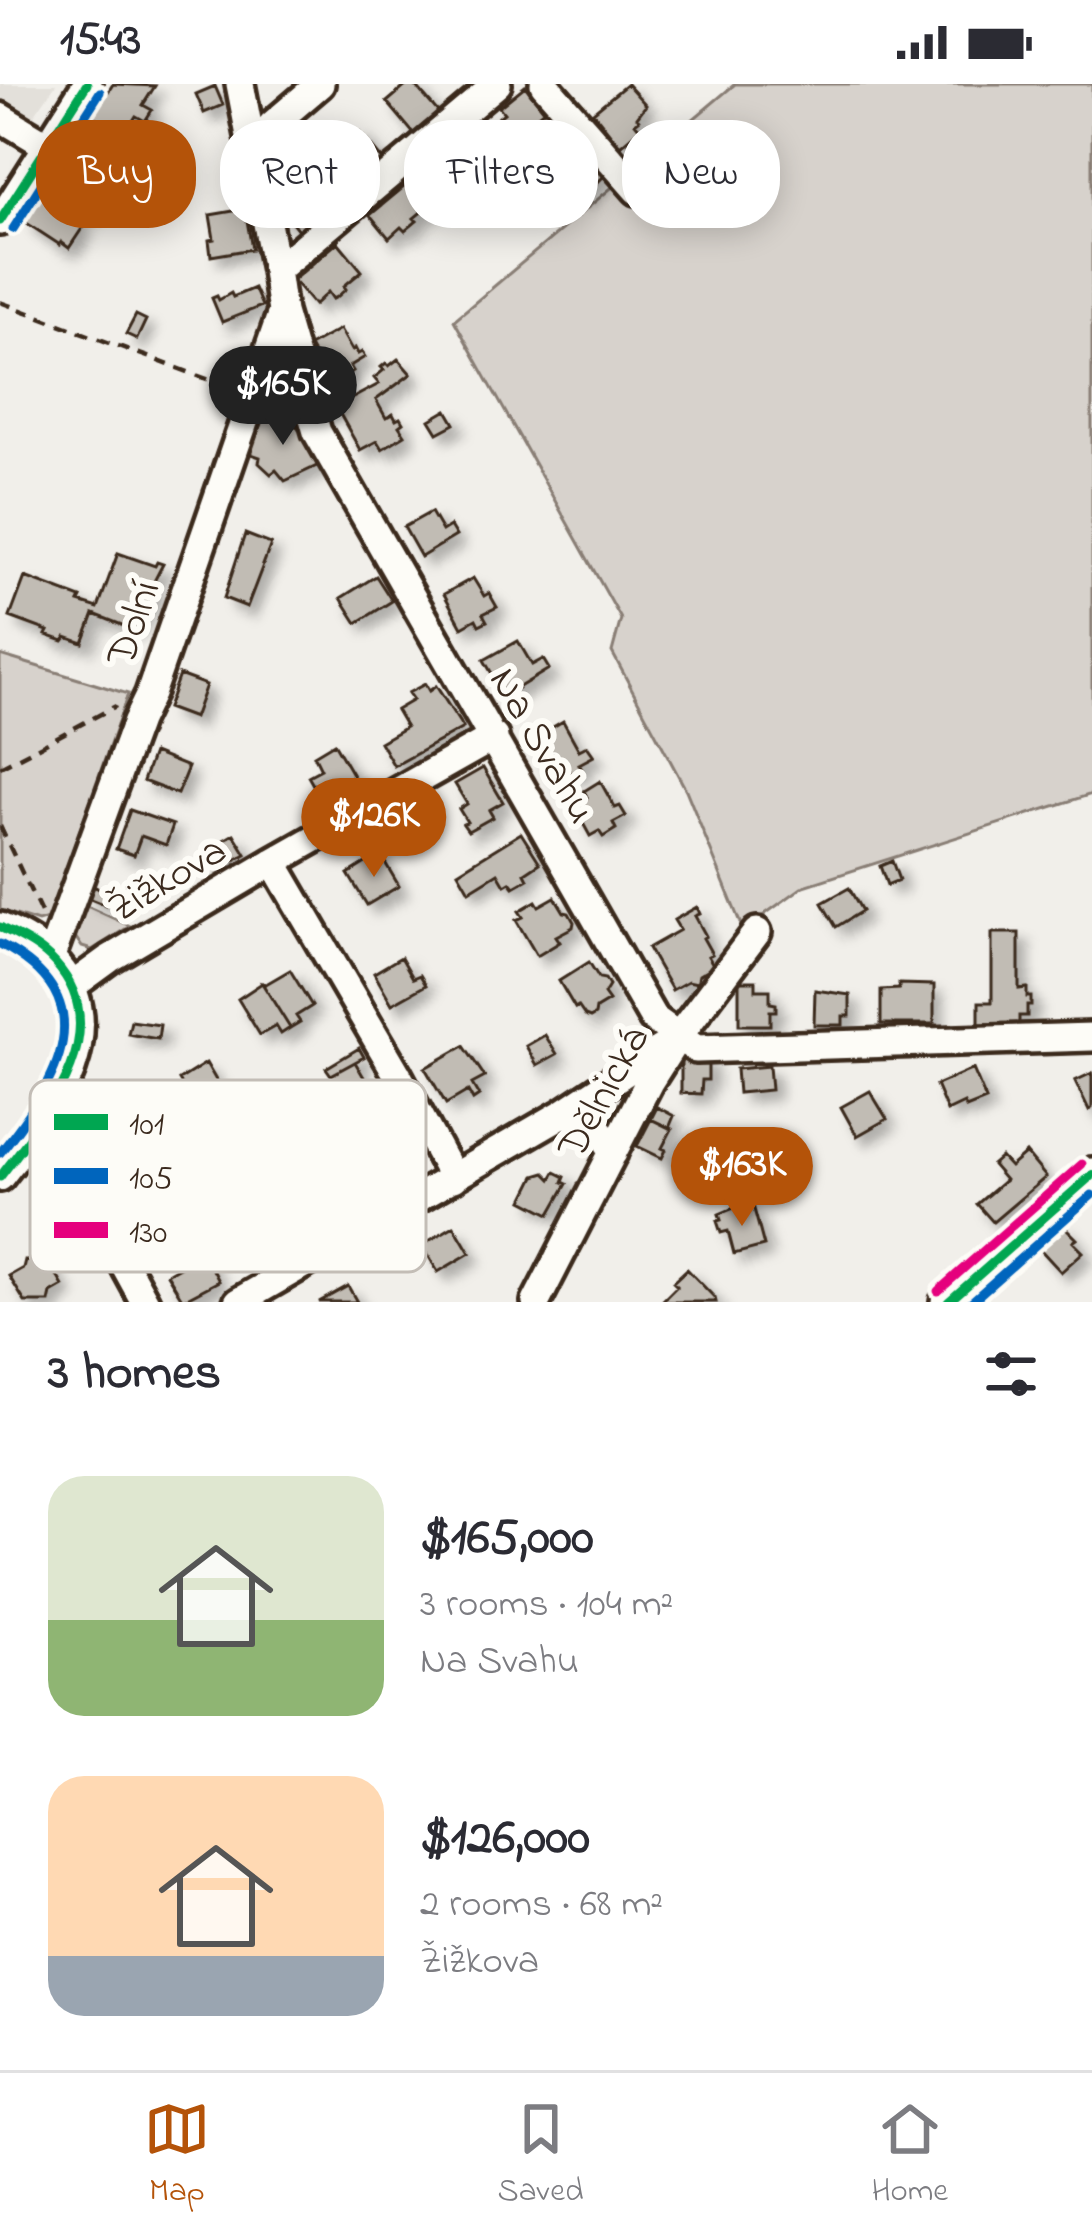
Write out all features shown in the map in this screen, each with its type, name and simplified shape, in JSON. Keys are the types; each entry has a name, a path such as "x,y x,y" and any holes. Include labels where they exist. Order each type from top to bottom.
{"main road":[{"path":"947,1302 1092,1175"}],"street":[{"path":"64,120 87,84"},
{"name":"Na Svahu","path":"240,84 247,120"},
{"path":"278,120 320,84"},
{"path":"276,270 497,84"},
{"path":"544,84 622,173"},
{"path":"0,117 36,139"},
{"path":"0,221 36,165"},
{"name":"Na Svahu","path":"268,228 282,312 316,432 653,1018 677,1038"},
{"name":"Dolní","path":"55,944 150,694 282,312"},
{"name":"Žižkova","path":"72,986 273,862 494,737"},
{"path":"273,862 400,1080"},
{"path":"0,926 34,942 55,944 78,1006 79,1036 65,1080"},
{"name":"Dělnická","path":"536,1302 649,1082 757,932"},
{"path":"426,1194 562,1114 677,1038 696,1049 1092,1037"},
{"path":"562,1114 575,1115 599,1129 613,1154"},
{"path":"426,1128 453,1178"},
{"path":"0,1177 30,1138"},
{"path":"129,1272 145,1302"},
{"path":"238,1302 290,1272"}],"path":[{"path":"0,302 254,396"},
{"path":"0,766 107,709 150,694"},
{"path":"0,826 55,944"}],"shaded area":[{"path":"0,84 56,84 33,117 0,102"},
{"path":"735,84 1092,84 1092,794 804,886 743,930 686,790 612,652 621,619 454,320 564,228 598,228 598,199 622,179 622,228 780,228 780,120 692,120"},
{"path":"0,655 128,694 57,894 54,917 38,922 0,910"},
{"path":"80,903 130,926 92,950 82,947 74,935"}],"building":[{"path":"113,84 155,86 143,105 152,110 146,120 93,116"},
{"path":"414,84 439,113 431,120 404,122 387,102"},
{"path":"627,84 646,105 639,120 622,120 620,146 593,112"},
{"path":"215,86 223,105 204,113 196,94"},
{"path":"525,86 544,110 532,120 501,120 504,113 499,107"},
{"path":"404,187 404,228 409,228 405,231 401,227 389,238 380,227 380,207"},
{"path":"36,205 36,228 82,228 69,248 25,222"},
{"path":"220,213 220,228 248,228 252,249 211,256 210,215"},
{"path":"338,242 362,271 337,297 333,299 328,292 314,305 293,280"},
{"path":"254,288 262,306 222,322 212,298 219,300 231,293 233,297"},
{"path":"136,315 146,320 137,339 126,334"},
{"path":"340,329 352,350 365,357 350,366 353,371 347,375 344,369 326,378 309,346"},
{"path":"398,359 411,374 376,400 386,418 393,414 396,420 400,418 405,435 382,449 377,441 360,450 336,407 379,384 374,378 384,370 381,367"},
{"path":"447,410 455,424 438,433 430,420"},
{"path":"263,413 301,428 321,464 285,481 276,470 271,474 259,463 260,457 248,453"},
{"path":"431,512 442,531 450,526 456,536 421,557 404,527"},
{"path":"245,534 271,544 247,607 224,598"},
{"path":"118,553 155,566 163,564 151,587 155,589 148,609 144,607 132,629 94,614 83,643 46,635 48,631 10,617 25,577 98,608"},
{"path":"376,576 392,601 357,623 341,598"},
{"path":"473,578 497,607 483,614 487,621 479,625 476,619 462,627 444,594"},
{"path":"518,641 532,665 543,659 549,669 510,696 500,694 484,660"},
{"path":"179,675 206,685 194,718 167,708"},
{"path":"425,684 429,691 436,686 463,728 394,766 380,742 406,727 396,710 413,700 408,693"},
{"path":"563,721 579,750 587,746 594,756 579,764 583,771 572,776 569,770 552,780 529,741"},
{"path":"334,743 359,786 325,806 308,776 321,769 314,755"},
{"path":"153,753 188,767 177,794 143,781"},
{"path":"483,768 503,802 489,810 493,817 468,831 459,809 467,804 455,784"},
{"path":"600,781 615,808 620,806 626,816 603,837 599,831 590,836 573,805"},
{"path":"130,810 173,825 166,845 141,836 134,855 116,849"},
{"path":"521,833 540,863 525,873 528,879 514,887 510,882 505,885 498,873 469,891 458,872"},
{"path":"234,834 246,854 216,870 205,851"},
{"path":"380,854 399,886 367,905 348,874"},
{"path":"892,861 899,880 887,885 880,866"},
{"path":"90,885 110,893 105,905 85,897"},
{"path":"849,888 862,911 836,927 822,903"},
{"path":"555,897 569,913 573,927 556,936 560,942 537,956 516,920 523,917 519,911"},
{"path":"697,907 700,914 695,916 714,966 699,975 697,983 688,981 672,990 648,948 680,930 674,920"},
{"path":"992,933 1019,933 1019,989 1027,988 1031,1005 1027,1005 1027,1016 1019,1016 1019,1024 979,1024 979,1002 992,1002"},
{"path":"401,957 413,978 420,975 426,985 392,1004 374,973"},
{"path":"589,962 609,986 604,994 609,1001 590,1018 575,1008 559,981"},
{"path":"290,970 312,1006 296,1016 300,1022 290,1028 262,983"},
{"path":"739,981 756,981 756,990 770,990 776,1011 770,1011 770,1025 739,1025"},
{"path":"262,983 290,1028 281,1034 276,1026 260,1035 238,999"},
{"path":"899,984 934,985 934,1024 881,1024 881,990 899,989"},
{"path":"815,990 850,995 850,1016 843,1016 843,1025 814,1025"},
{"path":"131,1021 160,1025 158,1039 128,1034"},
{"path":"545,1035 557,1054 537,1065 526,1046"},
{"path":"464,1046 485,1077 472,1084 479,1096 473,1100 468,1091 446,1104 425,1068"},
{"path":"359,1048 364,1057 331,1075 326,1068"},
{"path":"681,1058 708,1058 708,1080 702,1080 701,1094 681,1093"},
{"path":"355,1062 365,1079 334,1080 331,1075"},
{"path":"206,1063 216,1080 179,1080"},
{"path":"769,1066 771,1090 738,1093 736,1069"},
{"path":"973,1069 986,1100 947,1111 936,1085"},
{"path":"1092,1073 1092,1108 1089,1110 1075,1081"},
{"path":"870,1091 887,1119 857,1136 841,1107"},
{"path":"657,1107 674,1116 669,1128 651,1119"},
{"path":"651,1119 672,1129 662,1158 637,1146"},
{"path":"1026,1153 1046,1177 993,1222 977,1204 1005,1180 992,1165 1001,1157 1010,1167"},
{"path":"555,1172 567,1184 550,1214 523,1200 535,1176 545,1173 551,1179"},
{"path":"753,1205 764,1246 734,1254 728,1231 721,1233 717,1221 719,1214"},
{"path":"1063,1225 1083,1252 1061,1272 1039,1248"},
{"path":"454,1226 470,1253 438,1272 426,1243"},
{"path":"25,1260 30,1261 30,1272 55,1272 63,1286 51,1293 49,1302 25,1302 9,1276 23,1268"},
{"path":"687,1269 715,1298 716,1302 661,1302"},
{"path":"214,1272 219,1281 183,1300 167,1274"},
{"path":"348,1286 357,1302 319,1302"}],"transit line":[{"name":"101","path":"0,221 87,84"},
{"name":"105","path":"13,229 100,92"},
{"name":"101","path":"0,927 55,963 73,990 79,1018 77,1046 65,1080"},
{"name":"105","path":"0,944 33,966 54,990 63,1015 62,1042 49,1080"},
{"name":"105","path":"0,1153 30,1112"},
{"name":"101","path":"0,1177 30,1137"},
{"name":"130","path":"938,1291 1082,1164"},
{"name":"101","path":"948,1302 1092,1175"},
{"name":"105","path":"971,1302 1092,1195"}]}
